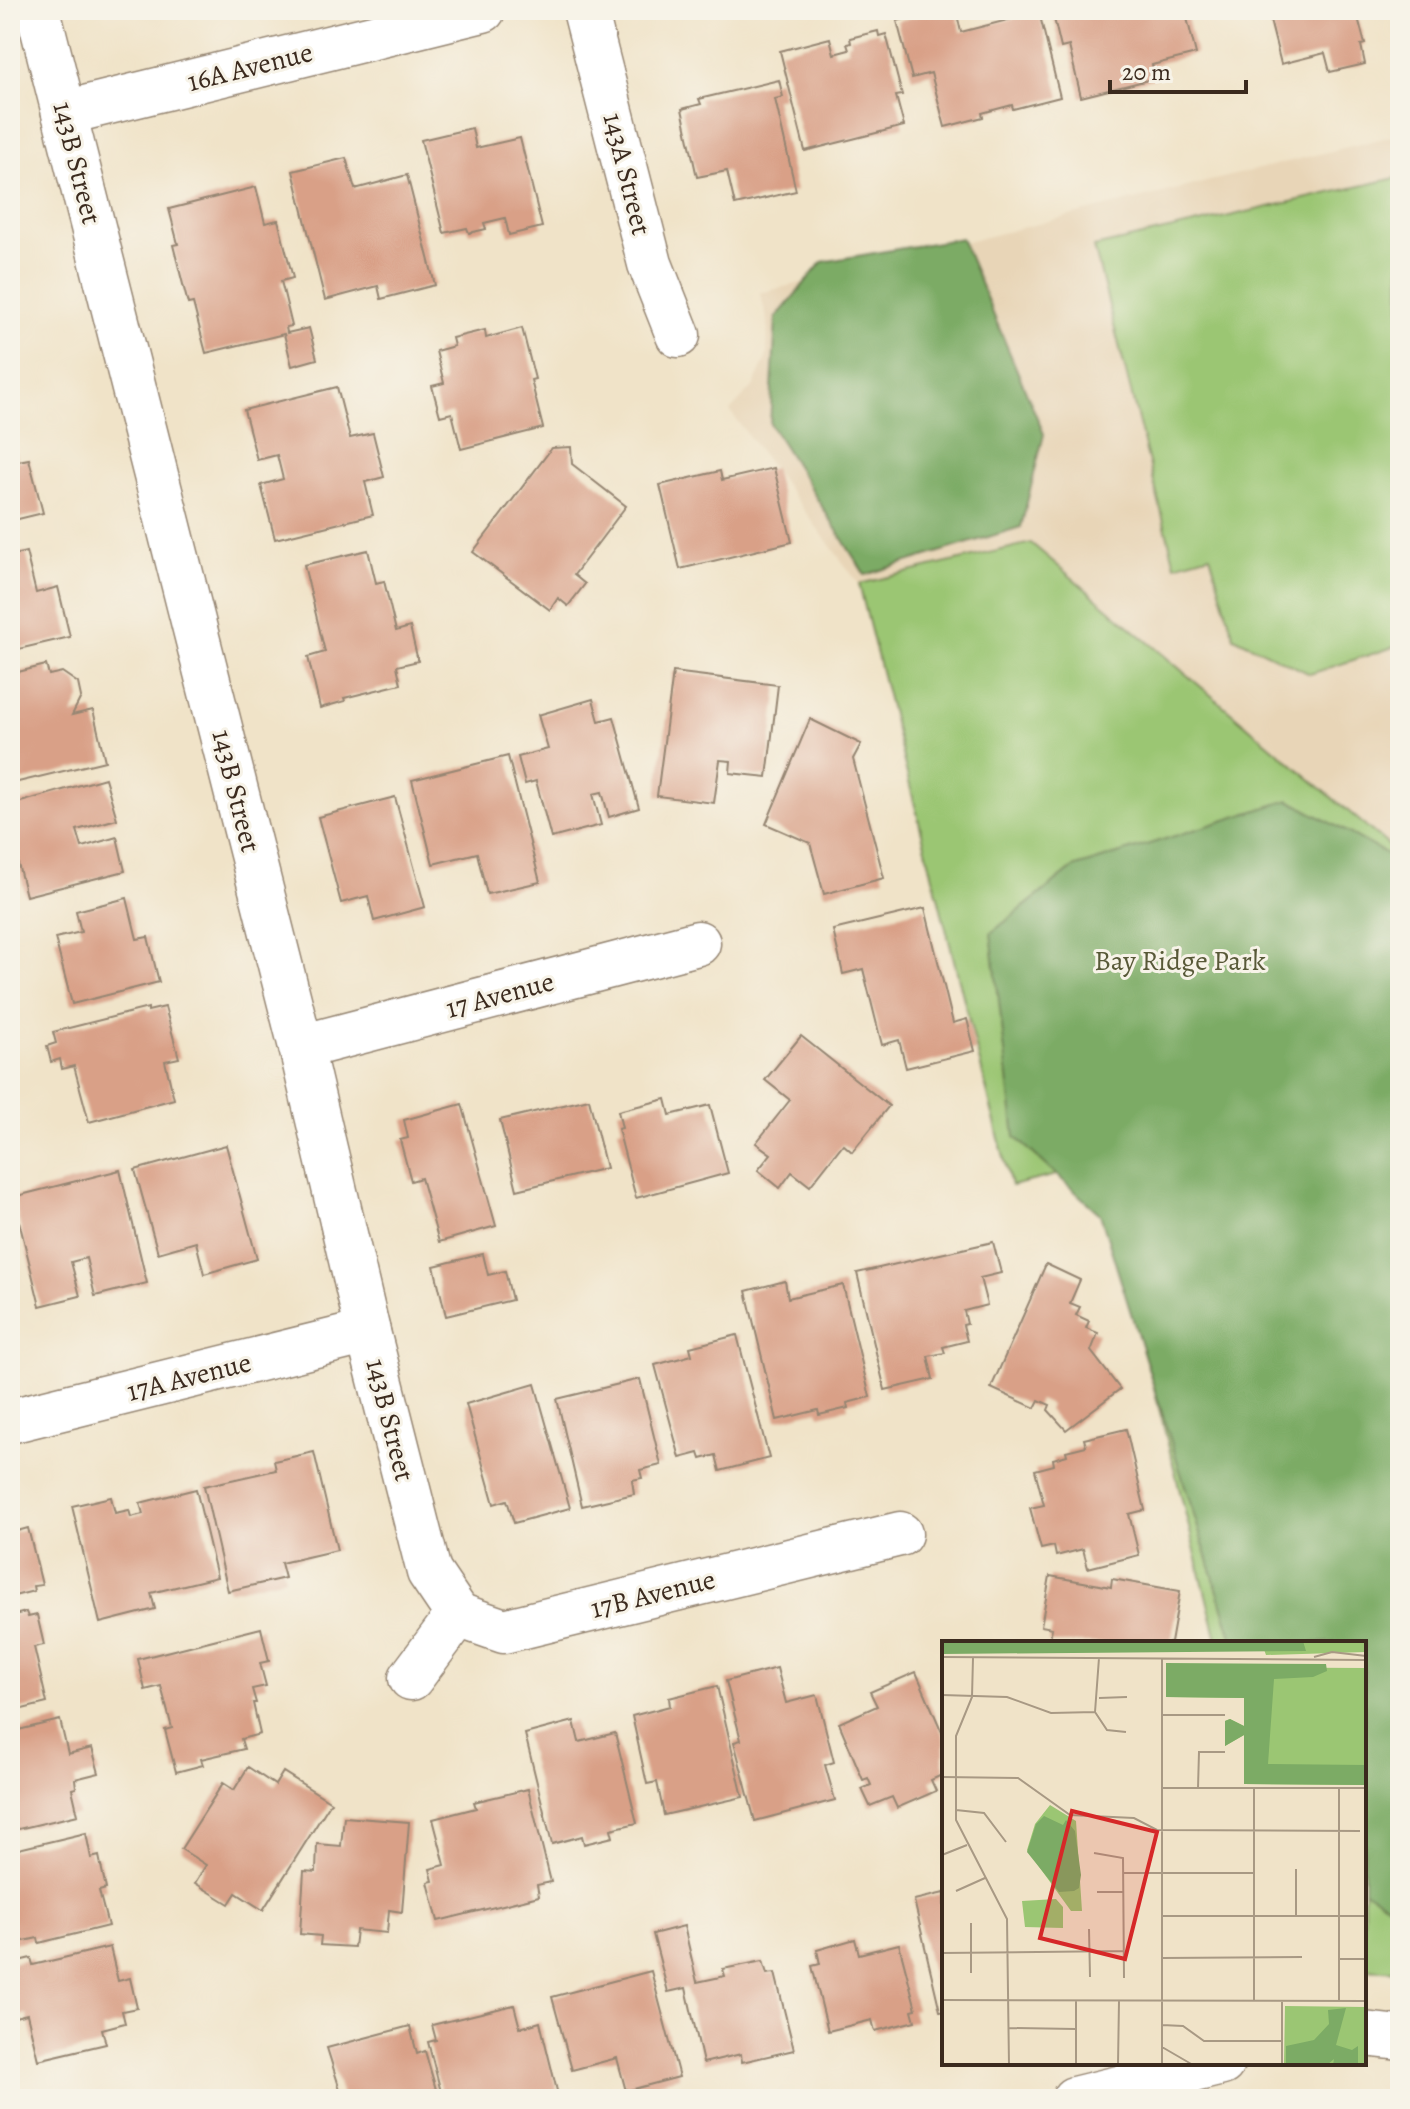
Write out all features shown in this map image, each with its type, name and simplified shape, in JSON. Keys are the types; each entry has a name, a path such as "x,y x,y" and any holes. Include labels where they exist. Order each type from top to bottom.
{"street":[{"name":"143B Street","path":"38,10 301,1047 368,1332 429,1572 458,1615"},
{"name":"16A Avenue","path":"64,113 483,10"},
{"name":"143A Street","path":"585,10 650,264 678,335"},
{"name":"17 Avenue","path":"301,1047 698,943"},
{"name":"17A Avenue","path":"10,1421 368,1332"},
{"name":"17B Avenue","path":"458,1615 504,1631 900,1534"},
{"path":"411,1678 458,1615"},
{"path":"1366,2034 1400,2038"},
{"path":"1074,2099 1214,2065"}],"shaded area":[{"path":"1400,134 1400,855 1031,543 859,584 730,411 753,387 767,356 768,322 760,293"}],"green space":[{"path":"1400,177 1400,645 1310,674 1234,637 1210,555 1175,565 1094,247"},
{"path":"961,238 1044,434 1021,527 865,575 770,424 776,318 822,262"},
{"name":"Bay Ridge Park","path":"1031,543 1400,855 1400,1971 1366,1969 1366,1641 1217,1641 1098,1165 1011,1186 859,584"},
{"name":"Bay Ridge Park","path":"1289,800 1400,861 1400,1912 1366,1891 1366,1641 1233,1641 1100,1214 1015,1137 991,933 1073,868"}],"building":[{"path":"941,10 956,10 961,32 1039,12 1060,97 1013,109 1012,105 945,127 931,73 912,78 897,21"},
{"path":"1052,10 1185,10 1196,54 1152,65 1156,78 1081,97 1069,46 1061,48"},
{"path":"1258,10 1356,10 1365,44 1361,45 1365,64 1330,72 1325,53 1281,64 1268,12 1259,14"},
{"path":"878,31 879,36 886,34 902,95 896,96 904,126 805,151 780,51 830,38 834,54 849,50 847,44 851,43 850,38"},
{"path":"779,80 783,97 775,99 796,191 735,205 727,171 697,177 682,109 701,104 699,99"},
{"path":"472,128 476,148 520,138 542,227 509,235 505,218 484,223 486,229 469,233 467,228 444,233 421,140"},
{"path":"346,158 355,189 407,175 435,285 381,299 378,286 325,300 293,171"},
{"path":"256,187 265,223 278,220 293,278 281,281 292,326 286,327 287,333 309,328 317,359 292,366 284,334 206,353 193,303 188,304 173,245 178,244 169,209"},
{"path":"522,328 543,428 461,449 452,413 440,416 432,386 444,383 436,351 454,346 452,338 485,330 486,338"},
{"path":"337,387 350,438 373,433 384,477 365,482 373,515 275,539 261,485 283,479 277,455 257,460 244,410"},
{"path":"10,437 18,461 29,459 43,513 10,521"},
{"path":"571,447 572,464 626,506 574,575 585,584 568,606 558,598 550,610 473,552 552,448"},
{"path":"774,468 792,542 680,569 660,485 720,471 722,480"},
{"path":"368,550 376,583 384,581 396,631 410,627 418,661 397,666 401,684 344,698 345,701 320,708 308,657 325,652 304,565"},
{"path":"26,552 36,593 58,587 70,637 10,651 10,556"},
{"path":"46,665 49,675 62,672 78,683 81,697 72,715 93,710 105,761 10,784 10,674"},
{"path":"673,672 778,685 767,777 730,773 731,761 720,760 714,803 657,796"},
{"path":"593,699 599,721 614,717 639,808 609,817 602,792 593,794 601,825 551,838 536,781 525,784 518,757 548,749 538,715"},
{"path":"810,719 861,744 853,759 884,878 824,894 810,843 766,824"},
{"path":"508,756 540,882 487,894 477,853 433,864 412,780"},
{"path":"105,778 117,819 77,830 82,847 117,837 125,871 26,896 10,832 10,805"},
{"path":"395,797 425,907 374,921 368,896 341,903 318,817"},
{"path":"127,898 137,939 148,937 159,982 72,1004 55,938 81,932 76,911"},
{"path":"925,908 953,1023 967,1019 975,1051 906,1068 899,1040 882,1045 863,969 843,974 833,930"},
{"path":"165,1007 179,1058 165,1061 174,1099 89,1122 74,1066 62,1069 60,1059 51,1062 47,1046 56,1043 53,1032 148,1008 148,1011"},
{"path":"801,1036 889,1106 852,1152 843,1144 810,1186 792,1172 780,1188 758,1170 771,1154 756,1143 790,1100 765,1080"},
{"path":"589,1099 606,1168 517,1190 500,1120"},
{"path":"666,1099 670,1115 710,1105 728,1173 636,1198 618,1129 622,1128 618,1111"},
{"path":"462,1104 496,1226 439,1242 421,1178 411,1181 400,1140 408,1138 404,1120"},
{"path":"226,1145 257,1259 204,1274 196,1242 158,1253 135,1170"},
{"path":"120,1170 147,1283 95,1296 86,1258 71,1262 80,1296 40,1306 13,1197"},
{"path":"993,1242 1001,1273 980,1278 987,1305 964,1311 967,1341 943,1347 945,1353 928,1356 933,1379 885,1390 857,1273"},
{"path":"483,1254 488,1275 505,1271 512,1300 446,1316 434,1266"},
{"path":"1046,1264 1080,1280 1070,1303 1080,1307 1076,1315 1089,1321 1086,1328 1098,1333 1091,1351 1120,1389 1066,1430 1048,1410 1050,1405 1039,1400 1035,1408 991,1388"},
{"path":"785,1281 788,1298 843,1285 870,1397 847,1403 848,1408 819,1415 818,1410 777,1420 746,1291"},
{"path":"737,1335 769,1458 720,1471 716,1455 701,1459 699,1453 680,1458 655,1365 692,1355 690,1347"},
{"path":"640,1379 661,1465 640,1470 642,1478 632,1480 634,1494 582,1506 557,1399"},
{"path":"535,1384 570,1508 514,1523 507,1500 494,1504 466,1404"},
{"path":"1126,1429 1145,1510 1129,1514 1139,1555 1088,1568 1083,1549 1056,1556 1054,1546 1041,1549 1030,1508 1044,1505 1035,1470 1054,1465 1053,1459 1067,1455 1066,1451 1086,1446 1084,1439"},
{"path":"314,1452 337,1550 281,1563 285,1578 228,1591 204,1486 276,1470 274,1461"},
{"path":"196,1489 217,1577 151,1593 155,1609 100,1623 72,1506 111,1497 115,1513 129,1510 131,1517 143,1514 140,1503"},
{"path":"28,1528 42,1585 33,1586 34,1591 10,1597 10,1533"},
{"path":"1050,1576 1111,1587 1112,1579 1180,1591 1171,1641 1049,1641 1052,1628 1041,1626"},
{"path":"26,1612 28,1617 37,1615 44,1645 34,1647 47,1703 10,1712 10,1616"},
{"path":"261,1628 269,1661 260,1663 266,1686 252,1689 260,1734 241,1739 244,1749 201,1759 203,1765 176,1772 165,1730 172,1728 161,1686 145,1690 138,1659"},
{"path":"777,1668 786,1703 817,1695 834,1762 825,1765 835,1800 755,1821 734,1742 741,1740 726,1681"},
{"path":"916,1672 942,1732 942,1775 931,1780 936,1791 897,1808 892,1797 870,1806 862,1789 871,1785 868,1778 863,1780 839,1723 877,1706 870,1692"},
{"path":"717,1686 743,1797 664,1815 657,1782 647,1784 632,1716 670,1706 669,1698"},
{"path":"60,1720 68,1754 92,1748 99,1773 75,1779 76,1788 72,1789 78,1815 10,1831 10,1732"},
{"path":"574,1721 579,1742 615,1733 637,1823 611,1829 613,1837 584,1844 582,1836 552,1844 525,1734"},
{"path":"248,1767 275,1785 283,1772 331,1802 263,1910 236,1893 229,1904 195,1883 206,1865 181,1849 223,1783 234,1790"},
{"path":"528,1789 551,1882 537,1885 539,1896 438,1921 428,1882 433,1881 430,1869 445,1865 433,1819 476,1808 474,1802"},
{"path":"344,1817 409,1822 402,1912 389,1910 387,1933 356,1930 354,1947 320,1945 321,1936 300,1934 304,1871 316,1872 317,1844 341,1846"},
{"path":"86,1833 91,1858 99,1856 106,1889 99,1891 108,1926 39,1943 38,1938 10,1944 10,1851"},
{"path":"942,1893 942,2011 940,2011 914,1900"},
{"path":"684,1926 697,1982 725,1976 723,1969 763,1961 767,1974 775,1973 794,2050 742,2062 741,2054 703,2063 686,1988 668,1992 653,1934"},
{"path":"855,1939 859,1954 899,1944 916,2009 912,2010 915,2021 875,2031 872,2020 828,2031 812,1966 820,1964 817,1950"},
{"path":"110,1947 118,1981 130,1978 137,2008 122,2011 125,2023 102,2029 106,2044 38,2060 27,2014 11,2018 10,1963 31,1958 33,1965"},
{"path":"651,1971 679,2077 626,2091 617,2058 572,2070 552,1997"},
{"path":"514,2005 520,2028 540,2022 559,2099 490,2099 489,2096 451,2099 448,2090 441,2092 428,2042 436,2040 432,2025"},
{"path":"410,2026 417,2054 425,2051 437,2093 428,2095 429,2099 343,2099 327,2048"}]}
